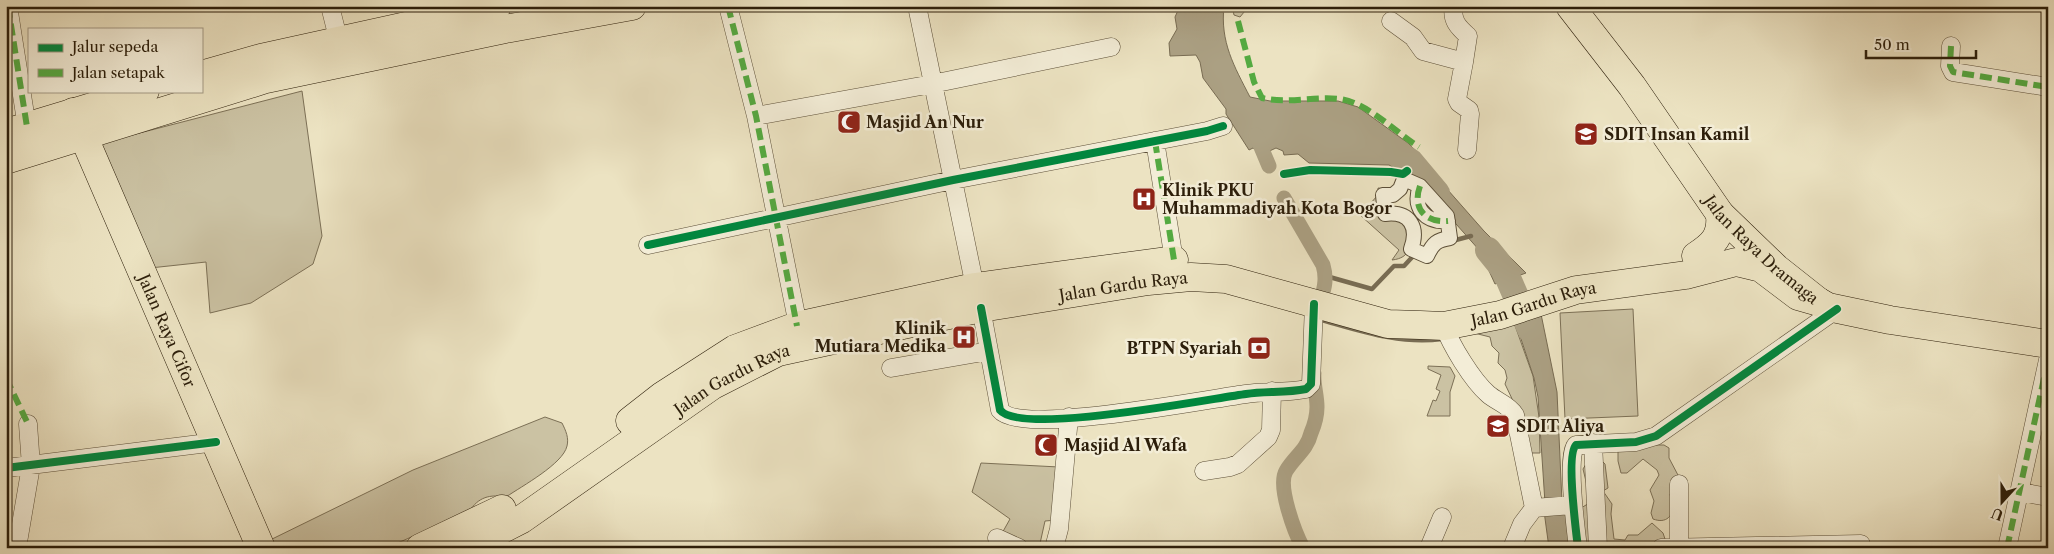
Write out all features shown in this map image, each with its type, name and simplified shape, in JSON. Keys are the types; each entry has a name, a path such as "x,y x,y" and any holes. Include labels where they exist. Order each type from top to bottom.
{"highway":[{"path":"202,75 261,58 344,56 632,6"},
{"name":"Jalan Raya Dramaga","path":"1570,6 1632,86 1720,214 1751,245 1828,306 1890,320 2048,344"},
{"path":"16,130 78,124 266,79 344,56 453,11 491,7"},
{"path":"6,160 143,92"},
{"name":"Jalan Raya Cifor","path":"78,124 261,548"},
{"path":"1696,256 1716,241 1720,228 1720,214"},
{"path":"1543,292 1596,270 1696,256 1738,244 1751,245"},
{"name":"Jalan Gardu Raya","path":"1147,272 1174,260 1198,258 1231,261 1388,324 1444,326 1543,292 1576,290 1686,275 1742,262 1761,268 1798,296 1828,306"},
{"name":"Jalan Gardu Raya","path":"420,548 490,516 520,498 595,449 662,396 735,349 978,297 1147,272 1226,279 1323,299 1415,307 1498,307"},
{"name":"Jalan Gardu Raya","path":"466,548 522,519 713,385 778,352 800,336"}],"street":[{"path":"8,6 16,130"},
{"path":"330,6 344,56"},
{"path":"728,6 756,116 800,336"},
{"path":"917,6 978,297 998,405 1002,414 1022,420 1052,420 1206,402 1272,391 1300,390 1309,387 1323,299"},
{"path":"1454,6 1452,15 1455,22 1468,36 1457,98 1459,103 1469,110 1470,114 1466,150"},
{"path":"1391,21 1413,37 1423,50 1464,62"},
{"path":"1951,46 1950,66 1953,72 2048,87"},
{"path":"756,116 932,84 1111,47"},
{"path":"648,245 953,180 1223,126"},
{"path":"1155,141 1174,260"},
{"path":"1404,179 1420,186 1447,216 1448,221 1450,238 1432,244 1428,256 1411,249 1415,238 1415,229 1404,216 1395,213 1385,214 1383,195 1393,196 1400,189 1404,179"},
{"path":"1420,186 1416,201 1418,205 1432,222 1448,221"},
{"path":"1578,548 1568,506 1573,448 1580,444 1636,442 1656,436 1828,306"},
{"path":"1444,326 1449,338 1481,387 1490,396 1511,408 1515,415 1539,507"},
{"path":"890,368 989,352"},
{"path":"2007,548 2021,492 2048,360"},
{"path":"1204,471 1238,464 1268,437 1272,430 1272,391"},
{"path":"1054,548 1059,529 1069,417"},
{"path":"18,548 31,466 28,424"},
{"path":"6,468 216,442"},
{"path":"1593,443 1598,548"},
{"path":"1679,484 1679,547"},
{"path":"2021,492 2048,497"},
{"path":"1512,548 1522,524 1539,507 1568,506"},
{"path":"1429,548 1442,517"},
{"path":"997,538 1019,548"},
{"path":"1661,548 1861,544 1861,548"}],"shaded area":[{"path":"1180,6 1224,6 1223,19 1226,42 1250,97 1270,101 1338,101 1358,107 1415,150 1403,173 1389,165 1309,163 1298,154 1284,155 1283,151 1276,148 1263,154 1253,148 1249,150 1226,114 1226,109 1203,78 1200,62 1196,55 1170,56 1169,43 1177,29 1175,17"},
{"path":"1232,6 1249,6 1240,17 1234,15"},
{"path":"302,91 322,236 313,264 251,303 210,313 206,262 150,268 101,143"},
{"path":"1418,156 1484,231 1526,273 1495,284 1480,251 1409,171"},
{"path":"1378,188 1399,190 1393,195 1385,215 1414,229 1407,254 1398,259 1392,260 1399,250 1360,215 1378,195"},
{"path":"1633,309 1638,416 1565,419 1560,313"},
{"path":"1541,314 1557,392 1562,502 1545,503 1538,397 1534,378 1516,324"},
{"path":"1513,320 1533,376 1539,417 1540,453 1519,453 1515,405 1505,384 1507,378 1505,370 1498,363 1499,353 1492,346 1490,337 1474,333"},
{"path":"1428,366 1450,367 1455,376 1450,392 1450,416 1427,416 1433,400 1436,401 1440,391 1436,389 1441,375 1428,369"},
{"path":"545,417 562,423 568,440 564,453 541,474 506,497 490,496 480,500 469,512 386,548 268,548 266,542 413,470"},
{"path":"1664,445 1669,448 1669,458 1679,477 1670,495 1676,503 1671,515 1665,520 1653,519 1651,513 1654,501 1650,490 1659,475 1657,470 1643,459 1627,473 1621,473 1618,461 1618,449"},
{"path":"1601,460 1605,464 1608,488 1603,491 1612,504 1611,514 1614,539 1625,540 1628,535 1638,535 1652,523 1663,533 1668,548 1580,548 1581,508 1591,502 1583,469 1586,464"},
{"path":"981,463 1059,467 1057,520 1045,521 1039,548 1001,535 1010,519 972,492"},
{"path":"1570,510 1576,548 1549,548 1544,511"}],"waterway":[{"path":"1256,135 1269,166"},
{"path":"1379,140 1411,162 1437,193"},
{"path":"1284,198 1323,265 1325,282 1317,310"},
{"path":"1452,241 1471,236"},
{"path":"1488,250 1505,271 1530,329"},
{"path":"1326,276 1372,289 1394,266 1404,266 1415,254"},
{"path":"1318,319 1363,332 1394,338 1410,340 1442,339"},
{"path":"1303,548 1288,510 1284,478 1289,466 1307,444 1314,424 1317,407 1314,373"}],"marked path":[{"path":"8,6 27,127"},
{"path":"728,6 756,116 797,326"},
{"path":"1238,21 1254,82 1262,98 1272,100 1330,98 1350,102 1371,112 1419,147"},
{"path":"1951,46 1950,66 1953,72 2048,87"},
{"path":"1155,141 1174,260"},
{"path":"1420,186 1418,201 1422,212 1427,217 1448,221"},
{"path":"2007,548 2048,360"},
{"path":"6,378 28,424"}],"cycle path":[{"path":"648,245 953,180 1207,131 1223,126"},
{"path":"1284,174 1310,170 1403,174 1407,171"},
{"path":"981,308 1000,410 1015,417 1042,419 1116,414 1246,394 1306,389 1311,384 1314,304"},
{"path":"1578,548 1572,478 1573,452 1576,445 1636,442 1656,436 1837,309"},
{"path":"6,468 216,442"}],"place":[{"name":"Masjid An Nur","path":"849,122"},
{"name":"SDIT Insan Kamil","path":"1586,134"},
{"name":"Klinik PKU Muhammadiyah Kota Bogor","path":"1144,199"},
{"name":"Klinik Mutiara Medika","path":"964,337"},
{"name":"BTPN Syariah","path":"1259,348"},
{"name":"SDIT Aliya","path":"1498,426"},
{"name":"Masjid Al Wafa","path":"1046,445"}]}
